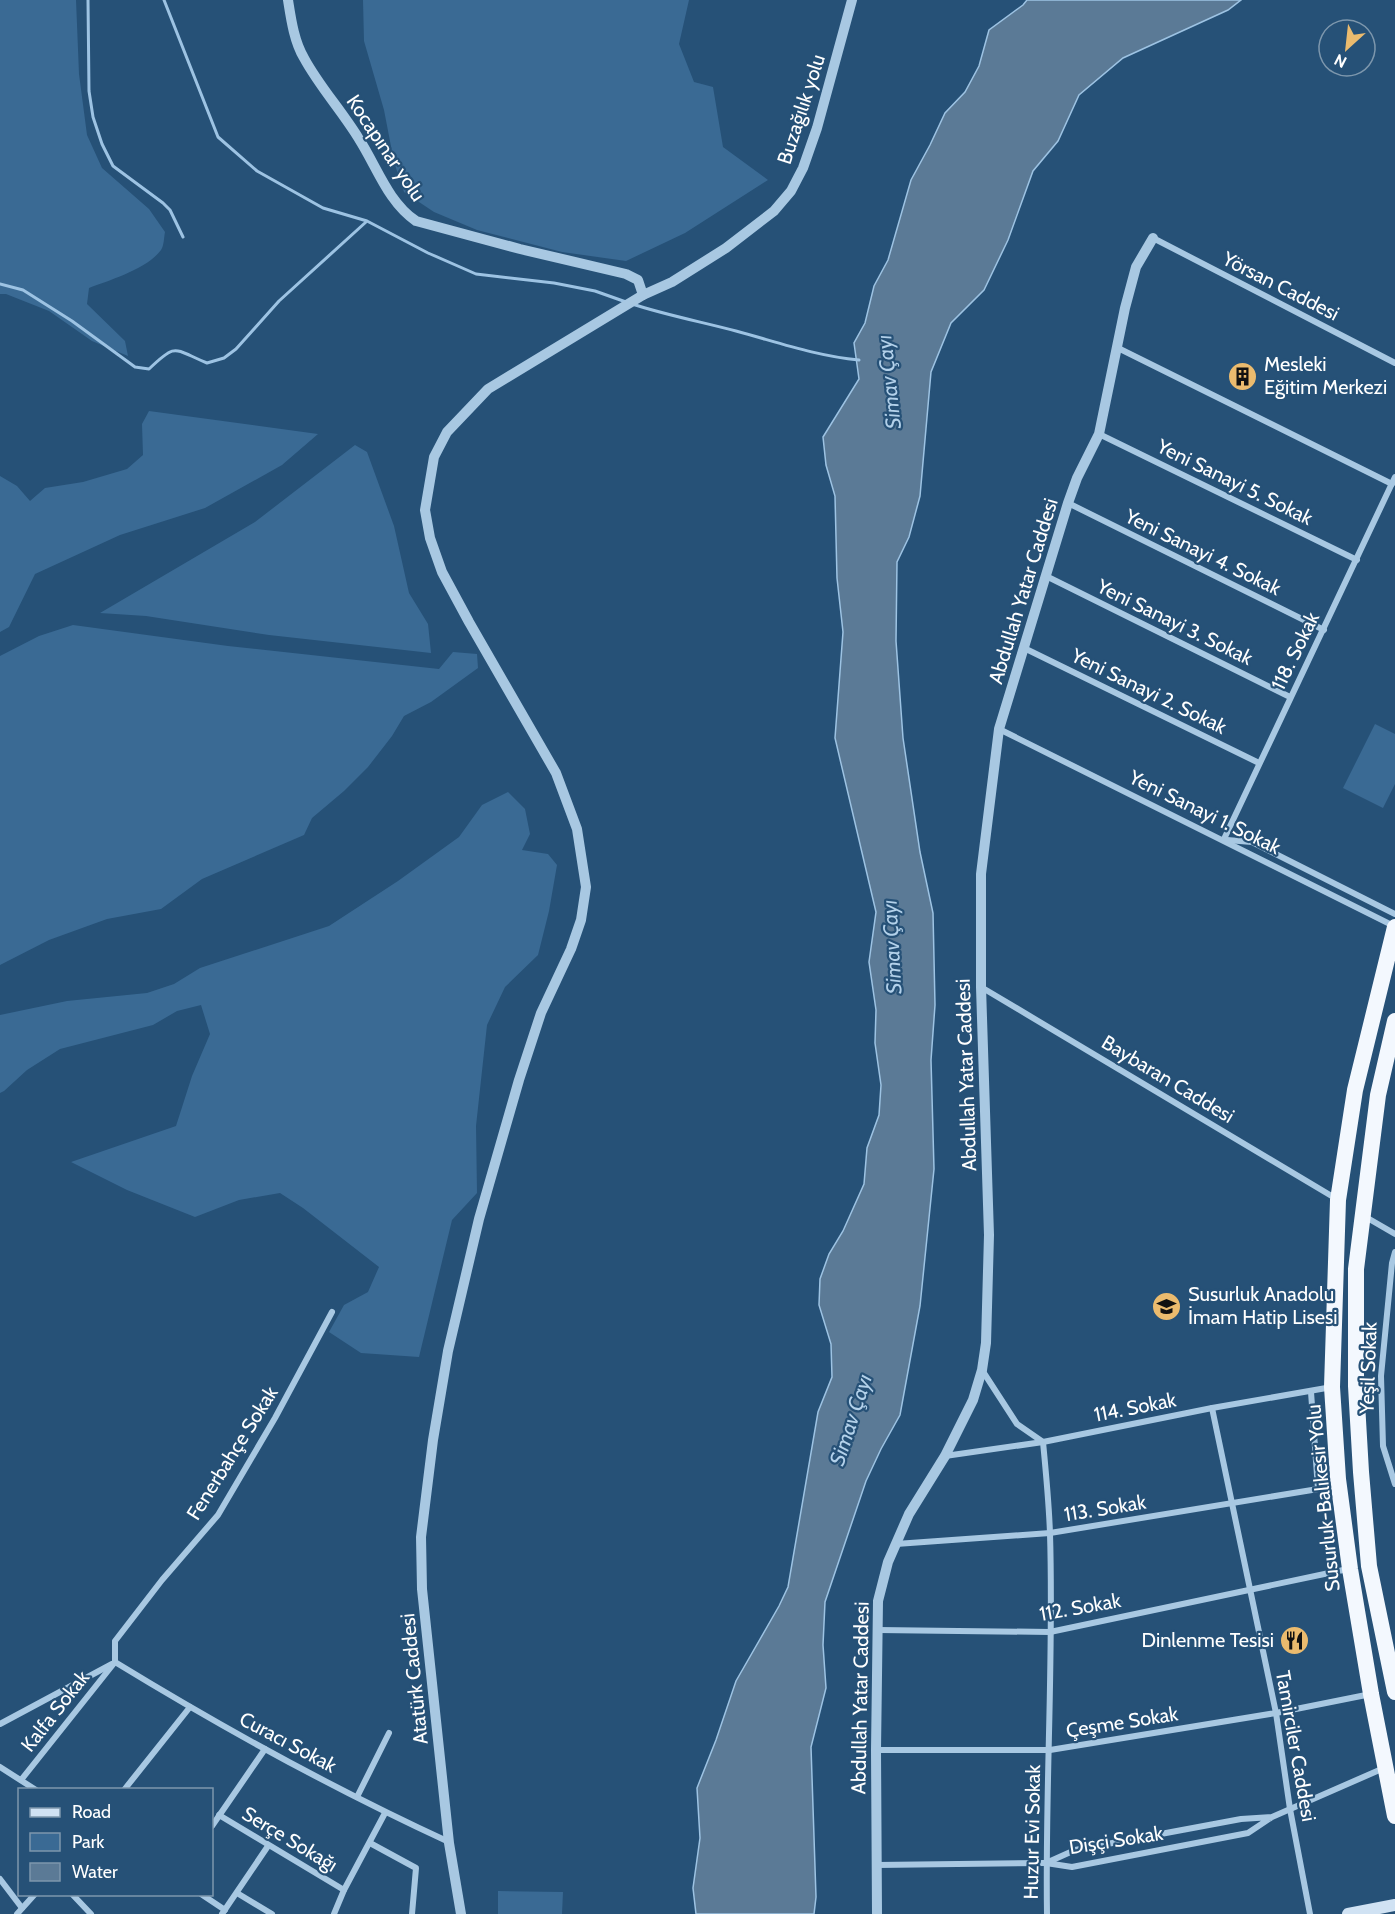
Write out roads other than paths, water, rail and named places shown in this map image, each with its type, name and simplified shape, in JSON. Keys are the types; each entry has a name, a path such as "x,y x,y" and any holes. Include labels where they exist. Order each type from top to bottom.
{"highway":[{"name":"Susurluk-Balıkesir Yolu","path":"1395,926 1355,1090 1338,1200 1332,1387 1338,1479 1350,1569 1395,1816"},
{"name":"Susurluk-Balıkesir Yolu","path":"1395,1021 1378,1095 1356,1269 1356,1386 1360,1472 1370,1566 1395,1692"}],"main road":[{"path":"1348,1914 1395,1905"}],"street":[{"name":"Kocapınar yolu","path":"288,0 292,24 303,57 359,139 393,199 403,212 416,221 519,249 626,274 638,280 643,295"},
{"name":"Buzağılık yolu","path":"604,318 643,295 672,282 726,248 774,211 790,191 803,168 817,128 852,0"},
{"name":"Abdullah Yatar Caddesi","path":"877,1914 878,1601 888,1562 909,1514 945,1456 973,1400 982,1370 986,1343 989,1235 981,987 981,874 999,729 1068,503 1077,478 1099,434 1125,308 1136,267 1153,238"},
{"name":"Yörsan Caddesi","path":"1153,238 1395,363"},
{"name":"Atatürk Caddesi","path":"462,1912 449,1843 422,1589 421,1537 433,1440 448,1351 479,1219 541,1013 571,949 581,920 586,887 577,829 556,773 442,573 430,538 424,510 434,457 447,432 466,410 488,389 604,318"},
{"path":"1118,348 1393,480"},
{"name":"Yeni Sanayi 5. Sokak","path":"1099,434 1357,560"},
{"name":"118. Sokak","path":"1224,839 1393,480"},
{"name":"Yeni Sanayi 4. Sokak","path":"1068,503 1324,630"},
{"name":"Yeni Sanayi 3. Sokak","path":"1046,576 1290,697"},
{"name":"Yeni Sanayi 2. Sokak","path":"1024,648 1259,763"},
{"name":"Yeni Sanayi 1. Sokak","path":"999,729 1395,926"},
{"path":"1224,839 1252,842 1395,914"},
{"name":"Baybaran Caddesi","path":"981,987 1338,1200"},
{"path":"1362,1215 1395,1234"},
{"name":"Yeşil Sokak","path":"1395,1252 1381,1376 1383,1446 1395,1484"},
{"name":"Fenerbahçe Sokak","path":"115,1662 115,1641 162,1580 218,1515 275,1418 332,1312"},
{"path":"982,1370 1017,1424 1043,1442"},
{"name":"114. Sokak","path":"945,1456 1043,1442 1212,1408 1332,1387"},
{"name":"113. Sokak","path":"896,1544 1050,1533 1232,1505 1318,1489 1311,1392"},
{"name":"Tamirciler Caddesi","path":"1212,1408 1276,1713 1290,1809 1310,1914"},
{"name":"Huzur Evi Sokak","path":"1043,1442 1050,1533 1047,1914"},
{"name":"112. Sokak","path":"878,1630 1050,1632 1350,1569"},
{"path":"0,1724 115,1662"},
{"name":"Curacı Sokak","path":"115,1662 265,1749 385,1813 449,1843"},
{"name":"Kalfa Sokak","path":"21,1780 115,1662"},
{"name":"Çeşme Sokak","path":"876,1749 1050,1750 1276,1713 1371,1694"},
{"path":"126,1788 190,1707"},
{"path":"357,1797 389,1733"},
{"path":"213,1824 265,1749"},
{"path":"0,1767 33,1788"},
{"path":"1272,1817 1385,1767"},
{"path":"334,1914 344,1890 385,1813"},
{"name":"Serçe Sokağı","path":"219,1815 344,1890"},
{"name":"Dişçi Sokak","path":"1046,1863 1075,1850 1240,1819 1272,1817"},
{"name":"Dişçi Sokak","path":"1046,1863 1072,1867 1248,1833 1272,1817"},
{"path":"370,1843 416,1868 412,1914"},
{"path":"204,1896 224,1912 268,1846"},
{"path":"877,1865 1046,1863"},
{"path":"0,1879 21,1908"},
{"path":"237,1893 272,1914"},
{"path":"17,1914 33,1896"},
{"path":"74,1896 92,1914"}],"water":[{"name":"Simav Çayı","path":"1027,0 1241,0 1228,10 1123,58 1079,95 1058,141 1033,171 1008,240 984,290 951,323 931,372 920,496 909,537 897,562 896,641 903,738 920,852 933,913 935,1005 931,1060 934,1169 920,1306 900,1415 866,1481 825,1602 823,1645 826,1688 811,1747 816,1897 814,1914 696,1914 693,1888 700,1838 697,1788 736,1681 788,1587 818,1412 832,1377 831,1344 819,1305 820,1279 829,1254 843,1231 864,1184 867,1148 879,1115 881,1085 875,1043 876,1010 869,962 876,912 835,738 843,632 837,578 835,496 826,465 823,437 859,379 854,343 865,323 874,286 888,260 911,180 945,113 965,92 979,66 989,30"}],"waterway":[{"path":"88,0 89,91 93,117 102,144 113,166 170,210 183,237"},
{"path":"164,0 218,137 257,171 323,208 367,221 428,253 476,274 554,283 595,291 626,302"},
{"path":"0,284 23,290 72,321 135,367 149,369 165,355 176,351 207,363 224,358 236,349 279,301 366,222"},
{"path":"632,304 812,352 859,360"}],"place":[{"name":"Mesleki Eğitim Merkezi","path":"1243,376"},
{"name":"Susurluk Anadolu İmam Hatip Lisesi","path":"1167,1306"},
{"name":"Dinlenme Tesisi","path":"1295,1640"}]}
